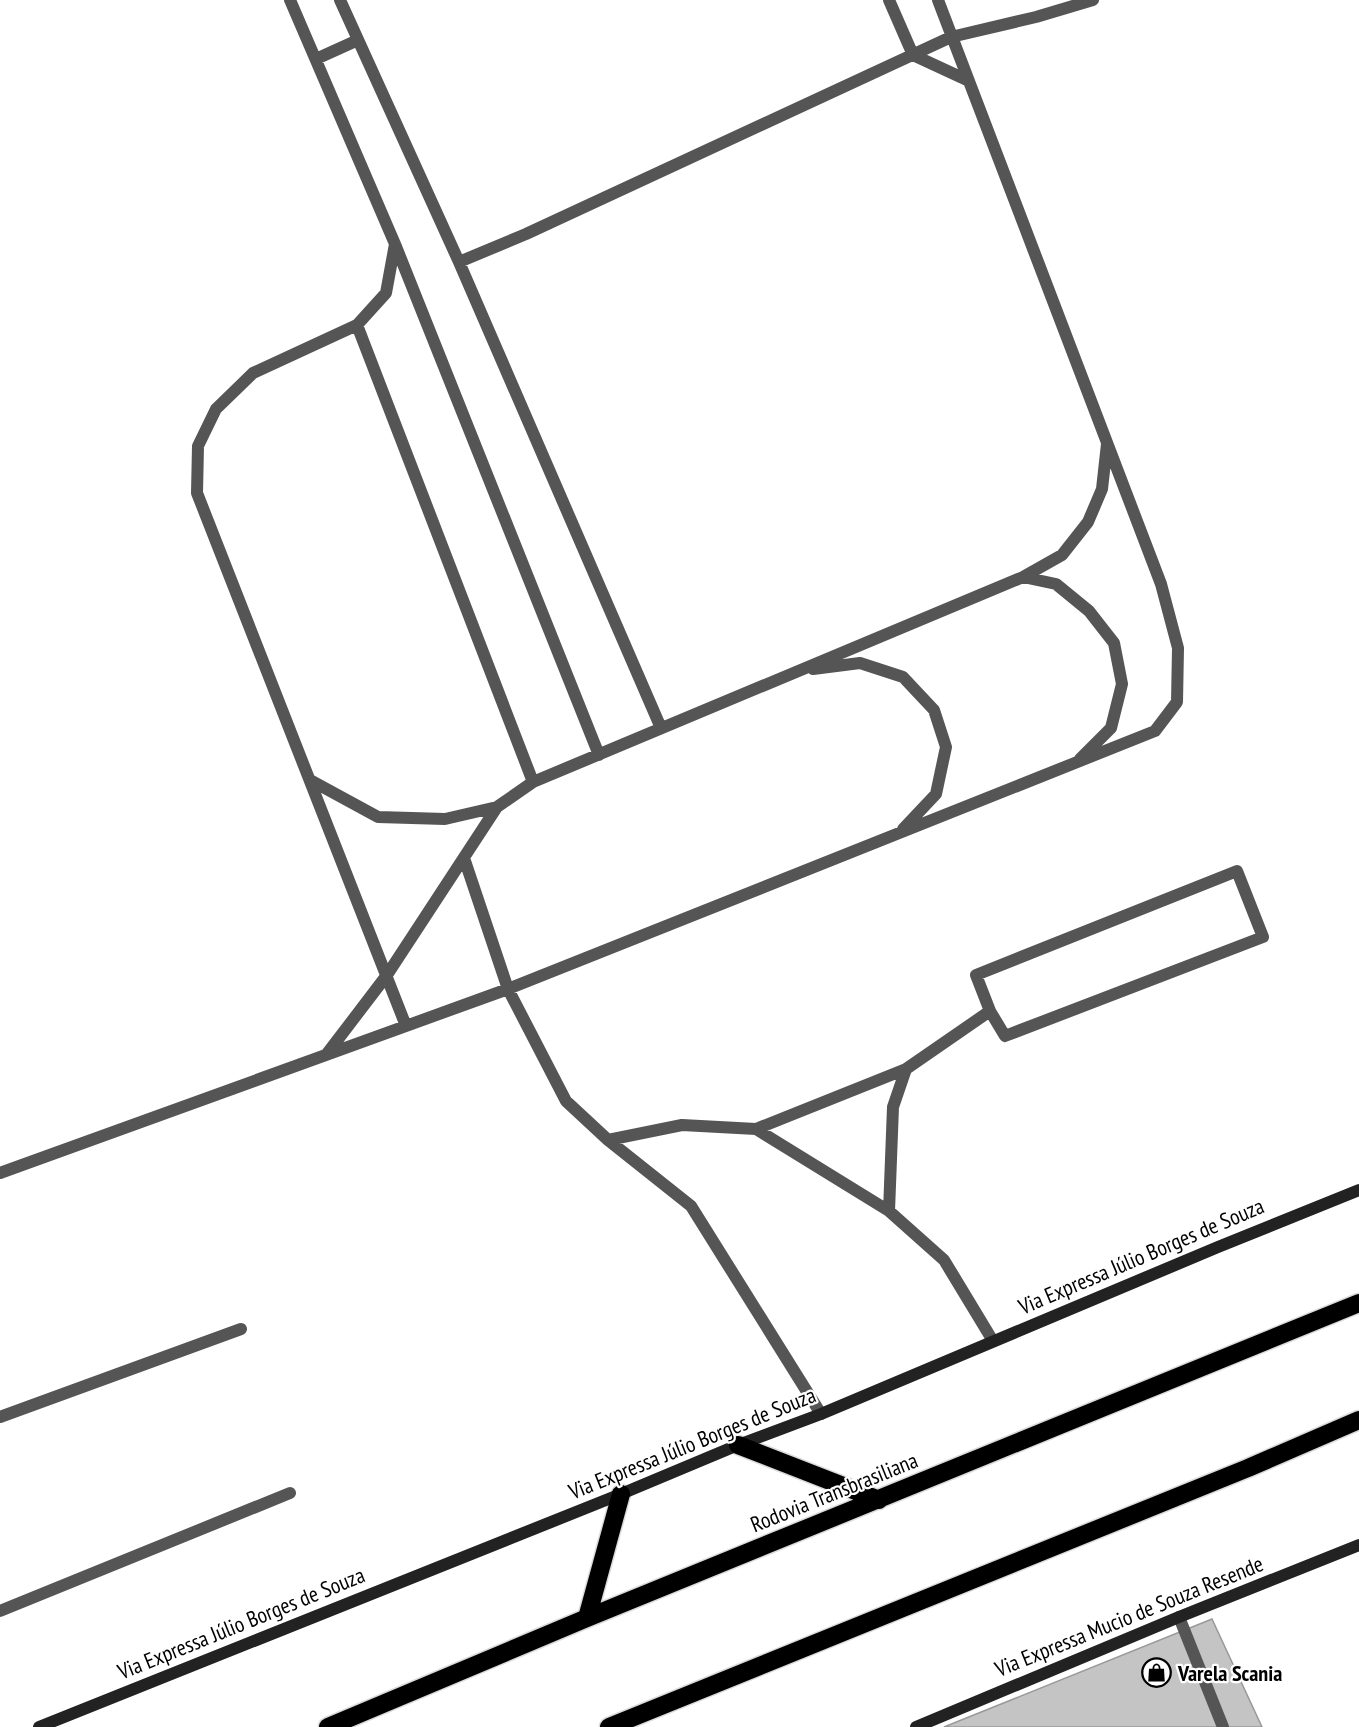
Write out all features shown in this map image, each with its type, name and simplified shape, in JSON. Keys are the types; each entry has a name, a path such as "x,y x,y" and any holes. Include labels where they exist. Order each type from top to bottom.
{"highway":[{"name":"Rodovia Transbrasiliana","path":"328,1727 587,1618 1359,1303"},
{"path":"609,1727 1237,1472 1359,1420"},
{"path":"738,1444 879,1500"},
{"path":"587,1618 621,1494"}],"main road":[{"name":"Via Expressa Júlio Borges de Souza","path":"39,1727 621,1494 738,1444 821,1414 1359,1190"},
{"name":"Via Expressa Mucio de Souza Resende","path":"916,1727 1179,1617 1359,1545"}],"lane":[{"path":"290,0 395,244 599,756"},
{"path":"340,0 459,262 661,728"},
{"path":"889,0 913,55 968,80"},
{"path":"0,1173 508,989 1155,731 1177,702 1178,648 1164,595 938,0"},
{"path":"459,262 526,234 951,37 1036,17 1094,0"},
{"path":"316,59 358,40"},
{"path":"395,244 386,293 357,325 253,373 216,409 198,446 197,493 406,1026"},
{"path":"357,325 533,782"},
{"path":"310,780 378,817 445,819 497,807 533,782 1023,577 1062,555 1088,522 1102,489 1107,441"},
{"path":"1023,577 1056,584 1089,611 1114,643 1122,684 1111,729 1074,764"},
{"path":"796,671 860,663 903,677 934,710 946,747 936,794 901,832"},
{"path":"326,1055 387,975 497,807"},
{"path":"464,858 508,989 566,1101 608,1140 691,1206 821,1414"},
{"path":"1237,872 1263,937 1005,1036 990,1011 976,975 1237,872"},
{"path":"608,1140 681,1125 756,1129 906,1069 990,1011"},
{"path":"889,1211 893,1107 906,1069"},
{"path":"756,1129 889,1211 944,1260 993,1341"},
{"path":"0,1417 241,1329"},
{"path":"0,1611 290,1493"},
{"path":"1179,1617 1222,1727"}],"building":[{"name":"Varela Scania","path":"1212,1619 1262,1727 944,1727"}],"place":[{"name":"Varela Scania","path":"1157,1673"}]}
